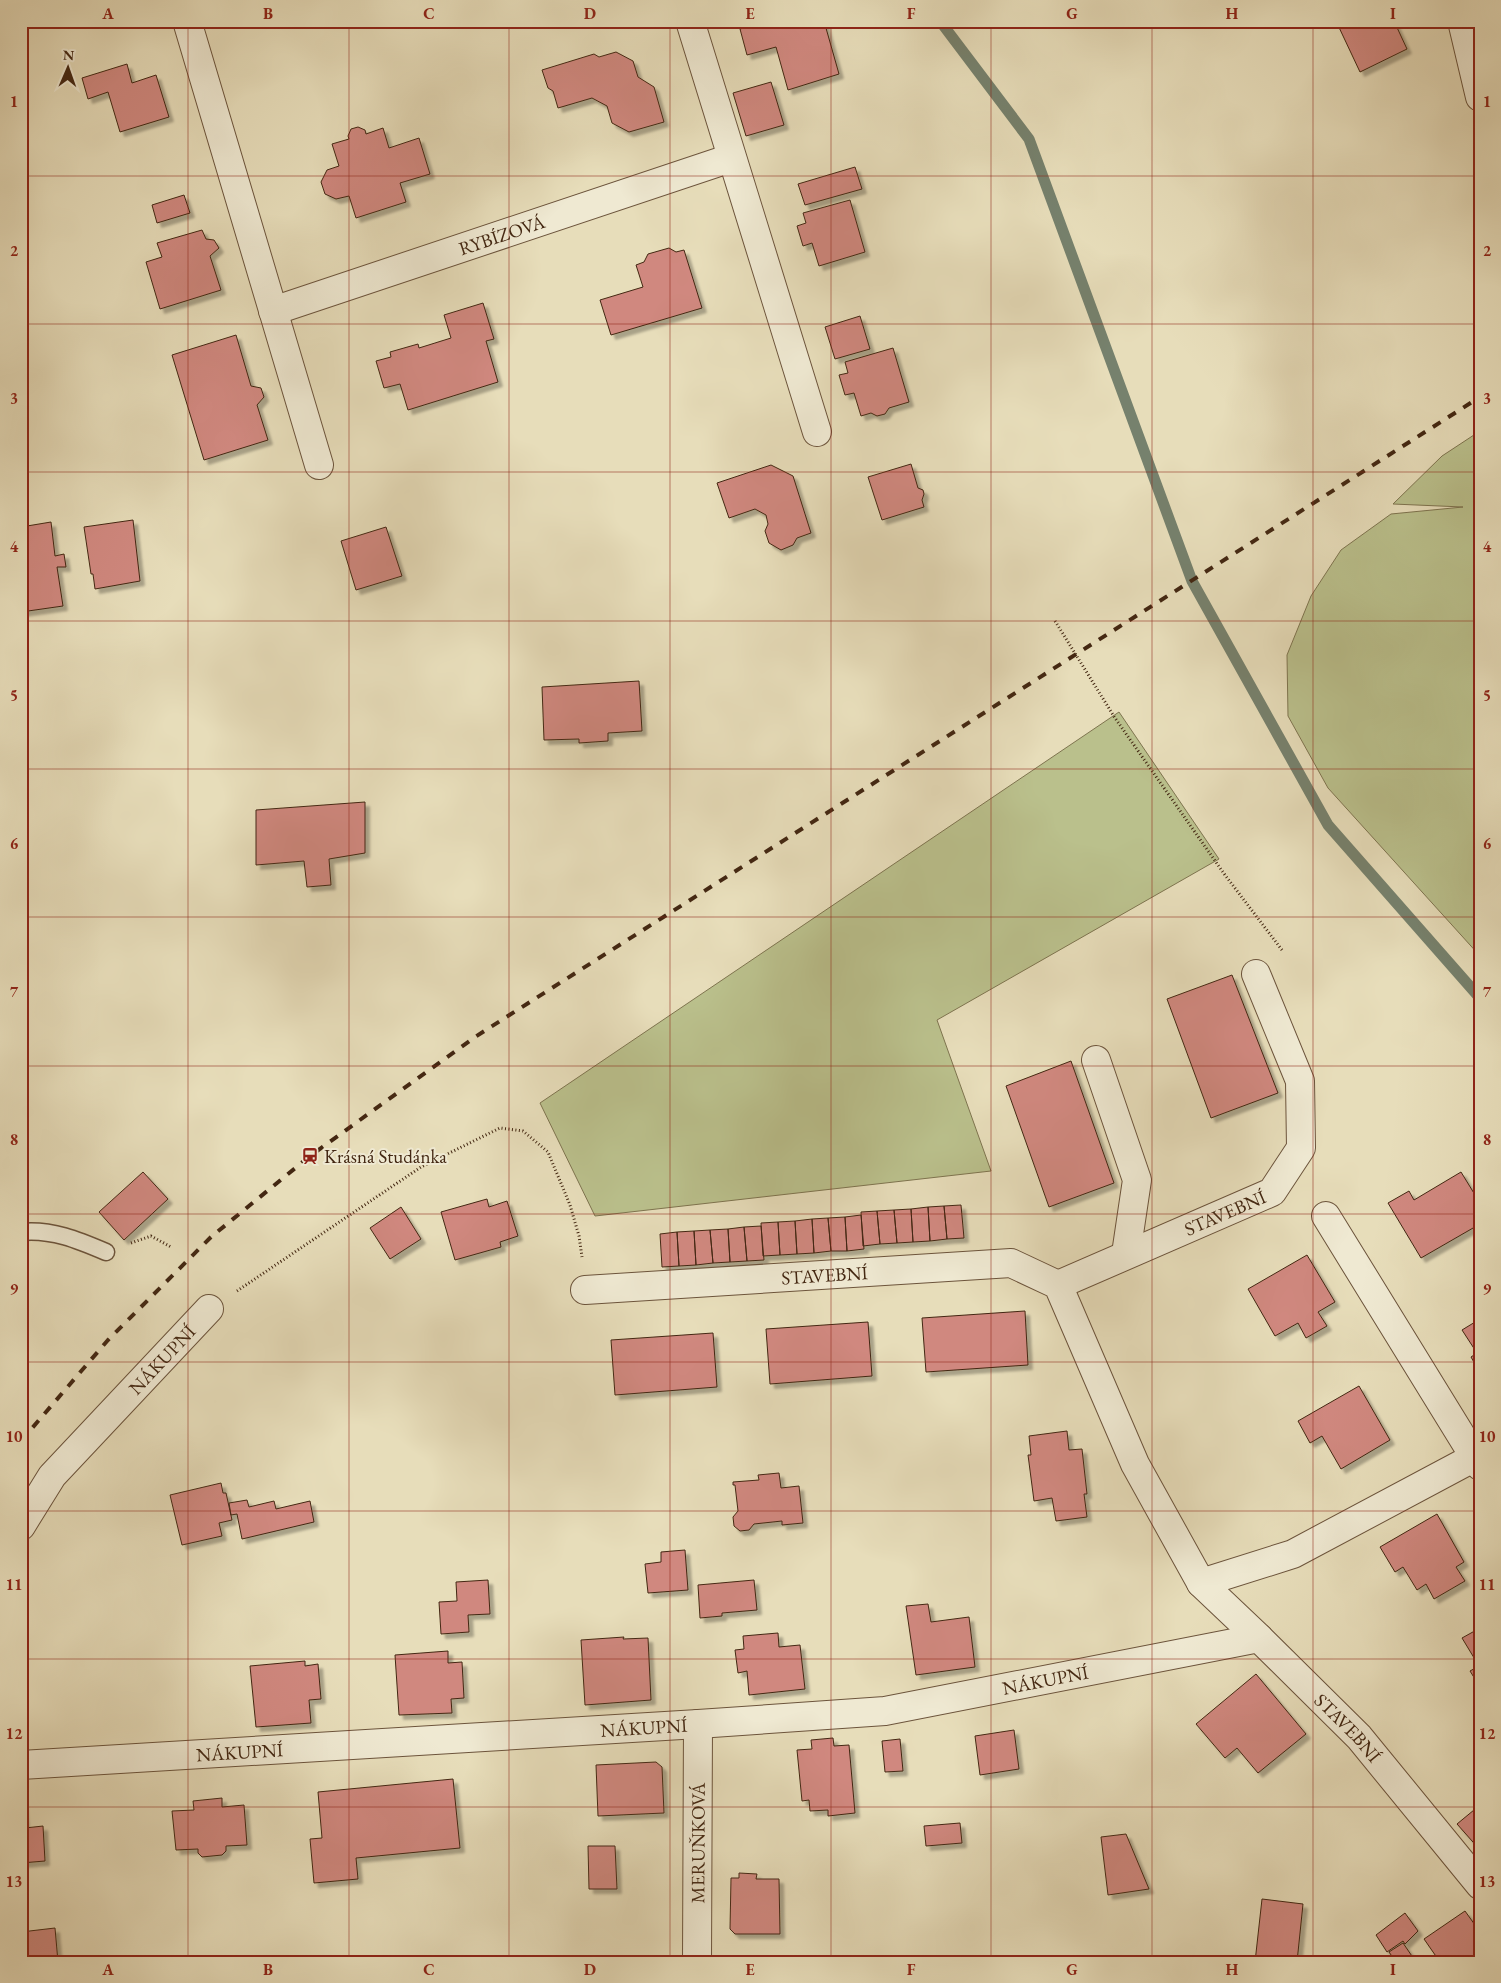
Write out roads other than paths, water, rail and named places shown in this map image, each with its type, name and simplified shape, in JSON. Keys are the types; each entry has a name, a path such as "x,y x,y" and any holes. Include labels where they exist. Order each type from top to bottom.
{"street":[{"path":"187,21 319,465"},
{"path":"690,21 817,432"},
{"path":"1462,21 1480,96"},
{"name":"RYBÍZOVÁ","path":"273,311 731,158"},
{"name":"STAVEBNÍ","path":"1058,1285 1272,1192 1301,1148 1300,1081 1258,978"},
{"path":"1096,1060 1137,1180 1126,1254"},
{"path":"1201,1584 1293,1554 1477,1461 1326,1216"},
{"name":"STAVEBNÍ","path":"585,1290 1011,1263 1058,1285 1135,1464 1201,1584 1259,1638 1358,1737 1480,1886"},
{"name":"NÁKUPNÍ","path":"21,1526 52,1476 209,1309"},
{"name":"NÁKUPNÍ","path":"21,1765 698,1724 885,1710 1259,1638"},
{"name":"MERUŇKOVÁ","path":"697,1962 698,1724"}],"lane":[{"path":"21,1232 39,1230 73,1238 106,1252"}],"waterway":[{"path":"940,21 1029,139 1192,581 1328,825 1480,998"}],"railway":[{"path":"21,1441 108,1340 211,1237 310,1156 475,1037 1480,397"}],"place":[{"name":"Krásná Studánka","path":"310,1156"}]}
